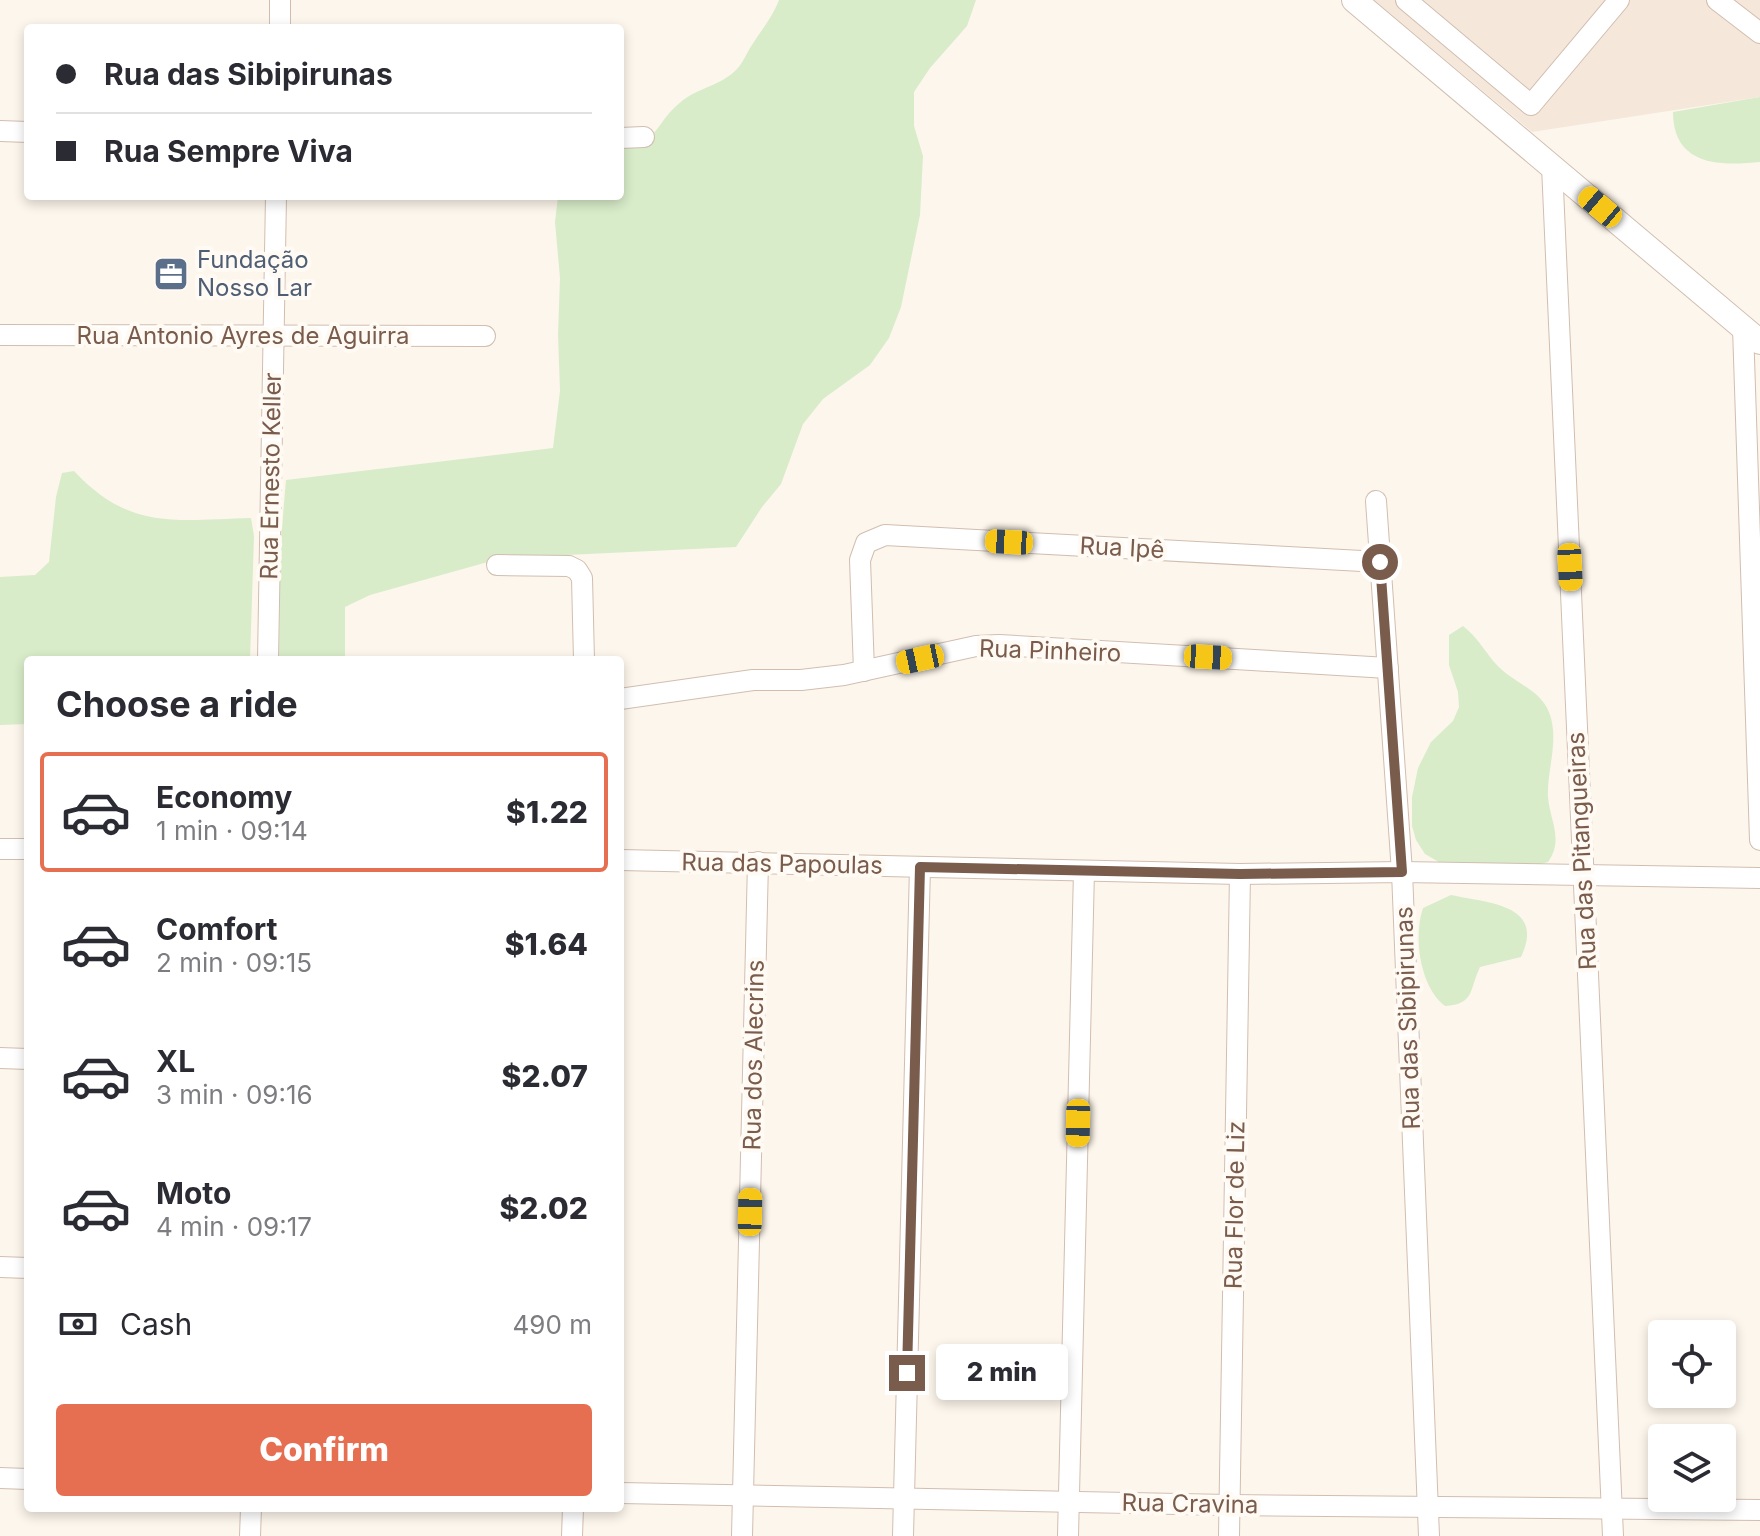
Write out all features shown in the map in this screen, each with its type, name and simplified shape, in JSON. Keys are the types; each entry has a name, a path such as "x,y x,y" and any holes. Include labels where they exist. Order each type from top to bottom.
{"street":[{"path":"280,0 280,24"},
{"path":"1354,0 1752,335 1760,840"},
{"path":"1406,0 1531,105 1619,0"},
{"path":"1717,0 1759,29"},
{"path":"0,131 24,132"},
{"path":"624,138 644,137"},
{"name":"Rua das Pitangueiras","path":"1552,166 1613,1536"},
{"name":"Rua Ernesto Keller","path":"268,656 276,200"},
{"name":"Rua Antonio Ayres de Aguirra","path":"0,335 485,336"},
{"name":"Rua das Sibipirunas","path":"1376,501 1402,872 1429,1536"},
{"name":"Rua Ipê","path":"864,671 860,560 866,543 885,535 1380,562"},
{"path":"497,565 569,566 577,570 582,578 584,656"},
{"name":"Rua Pinheiro","path":"624,698 753,680 801,680 864,671 976,646 999,645 1388,668"},
{"path":"0,849 24,849"},
{"name":"Rua das Papoulas","path":"624,860 1240,874 1402,872 1760,878"},
{"name":"Rua dos Alecrins","path":"742,1536 758,862"},
{"path":"903,1536 920,867"},
{"path":"1068,1536 1084,871"},
{"name":"Rua Flor de Liz","path":"1229,1536 1240,874"},
{"path":"0,1058 24,1059"},
{"path":"0,1267 24,1268"},
{"path":"0,1478 24,1479"},
{"name":"Rua Cravina","path":"624,1493 1229,1505 1760,1510"},
{"path":"250,1536 251,1512"},
{"path":"572,1536 573,1512"}],"shaded area":[{"path":"1374,0 1760,0 1760,97 1532,132"}],"green space":[{"path":"779,0 976,0 967,26 930,68 914,92 914,126 923,156 920,215 901,307 889,338 870,365 823,399 803,424 781,484 736,547 502,558 370,595 345,607 345,656 279,656 280,551 286,480 553,448 560,391 560,278 555,222 558,200 624,200 624,147 644,140 682,101 737,69"},
{"path":"1760,97 1760,162 1730,163 1702,159 1690,153 1681,143 1675,130 1673,112"},
{"path":"74,471 115,504 155,518 251,518 254,536 250,656 24,656 24,724 0,725 0,577 35,575 49,562 56,497 62,473"},
{"path":"1463,626 1495,663 1539,697 1551,716 1553,738 1548,797 1556,838 1548,862 1537,865 1444,865 1425,854 1416,840 1412,826 1412,797 1418,768 1431,742 1453,721 1459,707 1458,692 1449,665 1449,635"},
{"path":"1451,895 1509,909 1520,916 1526,926 1527,939 1521,957 1480,967 1466,999 1445,1006 1436,998 1424,974 1419,933 1423,908"}],"place":[{"name":"Fundação Nosso Lar","path":"171,274"}],"route":[{"path":"907,1373 920,867 1240,874 1402,872 1380,562"}]}
